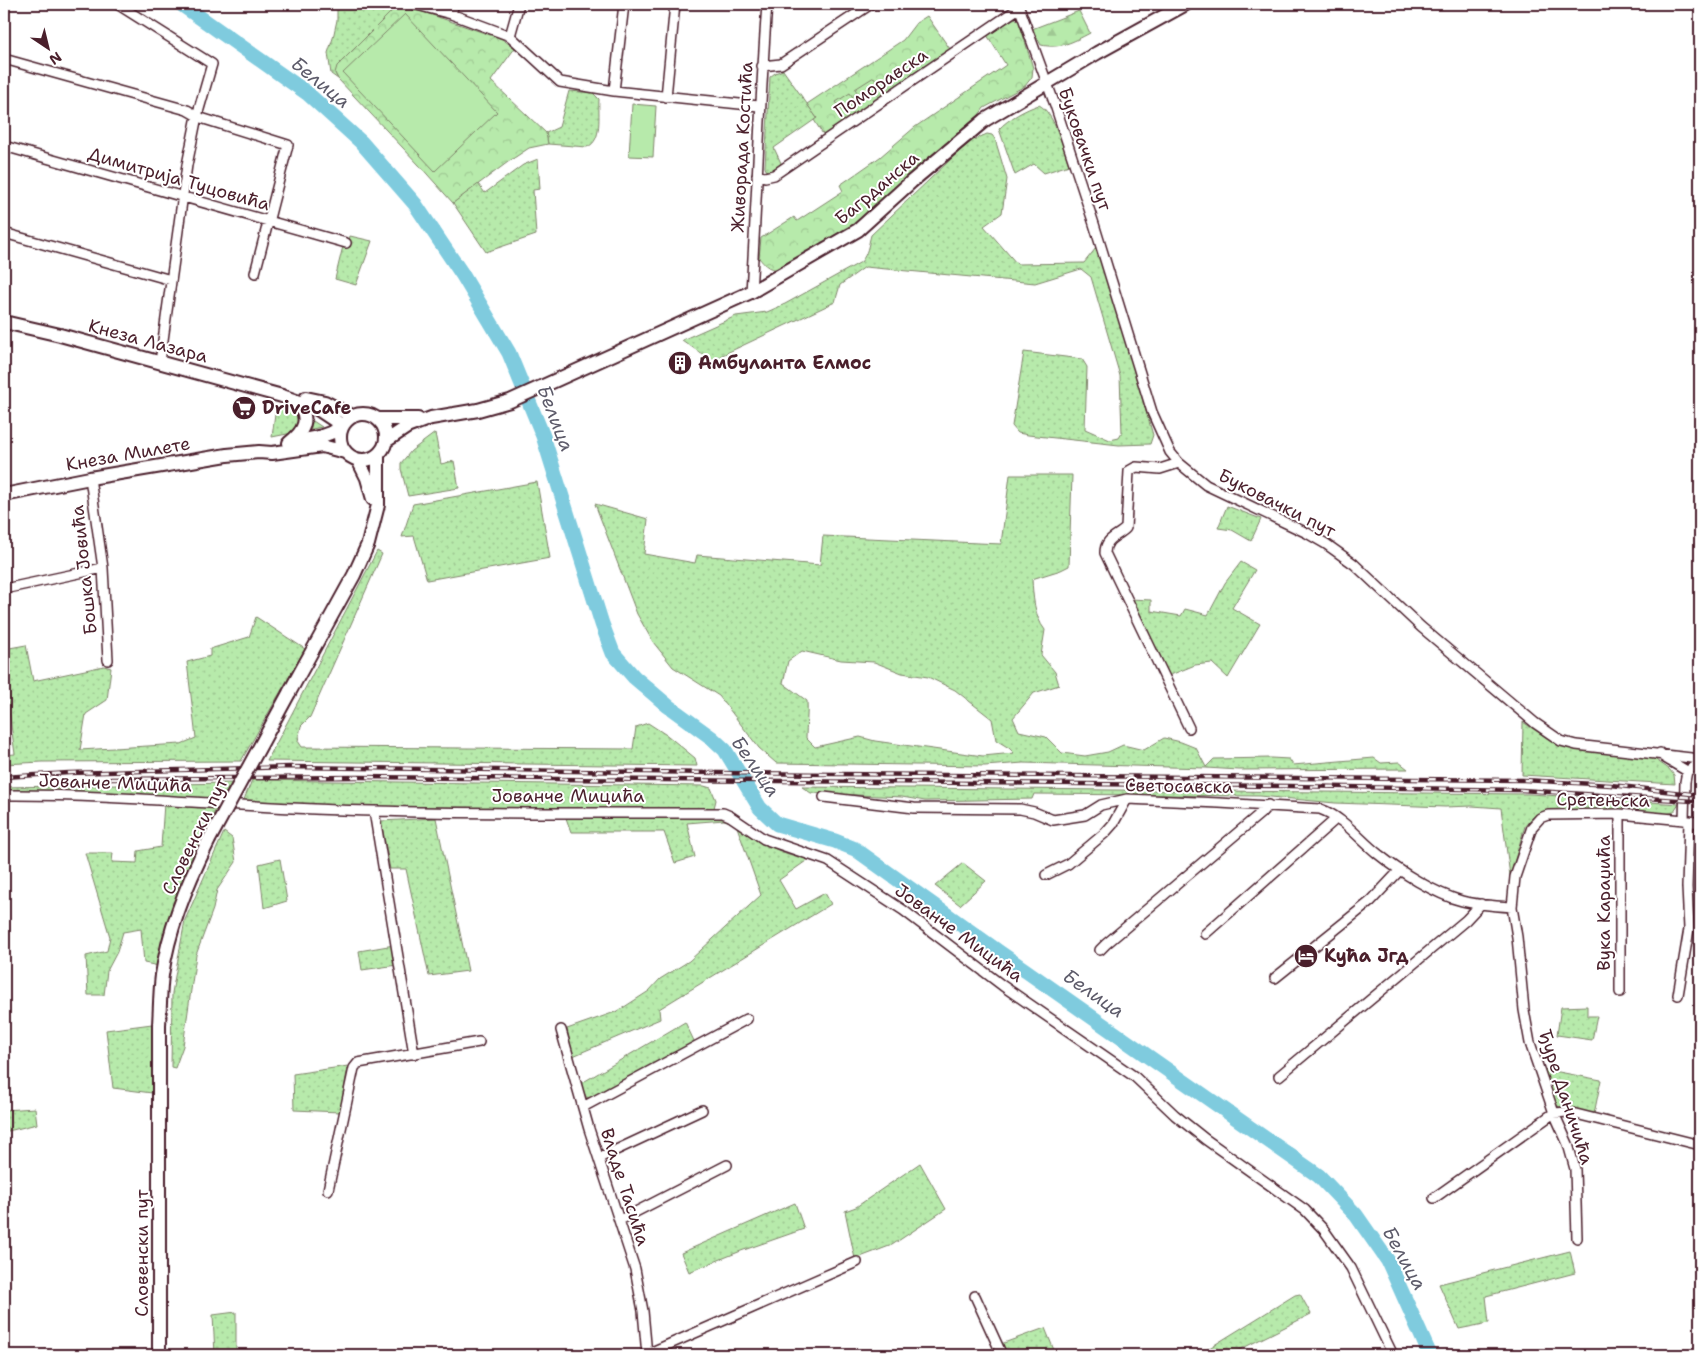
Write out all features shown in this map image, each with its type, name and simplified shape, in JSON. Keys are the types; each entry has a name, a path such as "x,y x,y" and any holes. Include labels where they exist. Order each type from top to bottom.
{"main road":[{"name":"Багрданска","path":"431,418 478,410 510,401 751,292 858,230 911,182 986,120 1097,53 1186,4"},
{"name":"Кнеза Лазара","path":"4,322 60,335 282,396 316,408 342,427"},
{"name":"Кнеза Лазара","path":"282,396 325,402 352,416"},
{"path":"289,443 299,435 304,425 304,413 298,402"},
{"path":"375,512 368,478 358,460 345,452 340,443 342,427 352,416 366,414 378,419 431,418"},
{"path":"386,441 407,427 431,418"},
{"path":"358,460 369,460 378,455 382,450 386,441 384,427 378,419"},
{"name":"Кнеза Милете","path":"259,452 268,447 322,436 342,427"},
{"name":"Кнеза Милете","path":"4,495 215,456 259,452 272,453 322,446 345,452"},
{"name":"Словенски пут","path":"159,1355 159,1025 162,976 173,926 186,887 209,840 362,559 371,535 378,500 378,455"}],"street":[{"path":"117,4 212,64 197,116 182,198 160,362"},
{"path":"413,4 451,14 510,36 560,82 614,91 759,106"},
{"path":"451,14 454,4"},
{"path":"510,36 519,4"},
{"path":"614,91 624,4"},
{"path":"666,96 675,4"},
{"name":"Живорада Костића","path":"751,292 759,106 766,4"},
{"path":"762,66 782,64 871,4"},
{"name":"Буковачки пут","path":"1019,6 1055,105 1094,224 1152,412 1161,436 1179,463 1206,485 1307,533 1354,564 1421,627 1548,733 1576,746 1700,758"},
{"name":"Поморавска","path":"757,175 765,177 774,174 1019,6"},
{"path":"4,59 187,110 197,116 288,145 255,273"},
{"name":"Димитрија Туцовића","path":"4,146 346,244"},
{"path":"4,233 171,280"},
{"path":"1179,463 1160,469 1136,467 1129,471 1126,528 1108,541 1105,546 1105,553 1189,728"},
{"name":"Бошка Јовића","path":"90,478 103,568 108,660"},
{"path":"4,589 103,568"},
{"path":"1660,753 1687,771"},
{"path":"1687,771 1700,764"},
{"path":"1678,995 1689,929 1685,782 1687,771"},
{"name":"Јованче Мицића","path":"4,795 165,800 237,806 374,811 723,813 764,839 828,861 903,910 1003,986 1135,1077 1175,1115 1205,1139 1305,1210 1324,1230 1351,1268 1393,1355"},
{"name":"Светосавска","path":"824,797 914,808 1020,809 1034,812 1053,820 1085,815 1101,804 1127,799 1320,809 1330,812 1379,855 1400,870 1440,892 1460,900 1512,907"},
{"path":"1046,875 1068,864 1104,833 1113,824 1127,799"},
{"path":"1100,950 1268,805"},
{"path":"374,811 414,1054"},
{"name":"Сретењска","path":"1512,907 1515,876 1526,841 1540,818 1556,814 1620,814 1700,823"},
{"name":"Вука Караџића","path":"1620,814 1620,992"},
{"path":"1205,934 1337,818"},
{"path":"1275,978 1371,901 1400,870"},
{"path":"1279,1076 1466,920 1480,904"},
{"name":"Ђуре Даничића","path":"1512,907 1524,1010 1530,1043 1554,1113 1568,1144 1575,1169 1577,1238"},
{"path":"583,1107 746,1019"},
{"name":"Владе Тасића","path":"561,1030 589,1129 636,1270 643,1311 647,1355"},
{"path":"328,1190 354,1068 358,1063 479,1042"},
{"path":"599,1158 702,1110"},
{"path":"1434,1198 1554,1113 1568,1112 1700,1144"},
{"path":"620,1220 727,1165"},
{"path":"647,1355 857,1262"},
{"path":"975,1296 1002,1355"}],"green space":[{"path":"337,4 403,5 395,8 338,66 335,73 338,79 331,74 328,53 337,20"},
{"path":"403,5 502,39 515,48 491,81 546,133 548,144 529,148 453,203 338,79 335,73 337,66 395,8"},
{"path":"1079,11 1090,33 1072,42 1060,45 1041,45 1032,29"},
{"path":"405,14 497,112 435,171 343,73"},
{"path":"927,16 950,49 824,136 814,120 817,118 807,104 903,40 916,23"},
{"path":"1015,18 1019,21 1033,68 1032,77 1025,86 984,108 979,115 857,225 777,269 769,268 759,258 761,238 794,217 797,221 843,191 840,185 880,157 915,127 1006,65 987,35"},
{"path":"783,70 817,118 774,148 781,163 770,171 766,170 765,167 770,77"},
{"path":"874,77 880,86 862,99 855,89"},
{"path":"569,91 593,93 599,99 598,133 592,144 587,147 548,144 546,133 559,127"},
{"path":"850,93 856,102 842,111 836,102"},
{"path":"632,104 656,106 653,157 629,156"},
{"path":"1039,105 1054,123 1069,165 1044,173 1034,164 1015,175 999,129 1017,115"},
{"path":"987,134 992,135 995,139 1007,179 1002,213 984,226 1017,264 1084,263 1096,248 1153,435 1150,444 1119,445 1028,435 1018,433 1012,426 1024,352 1082,359 1087,367 1085,429 1110,440 1119,438 1122,433 1120,376 1091,277 1081,269 1035,283 865,267 840,285 835,302 714,359 706,357 682,340 736,316 767,312 861,262 871,235 969,142"},
{"path":"538,159 540,189 533,190 536,235 486,252 453,203 478,184 485,193 523,165"},
{"path":"350,236 372,241 356,285 335,279 343,246 347,248"},
{"path":"276,407 307,417 322,427 272,437"},
{"path":"435,433 441,464 454,461 459,488 408,496 401,463 411,451"},
{"path":"1010,475 1072,475 1069,566 1032,579 1036,612 1045,630 1041,655 1055,672 1059,685 1034,693 1013,718 1019,731 1046,737 1062,753 1085,756 1108,752 1123,745 1144,750 1164,738 1196,748 1206,767 1214,759 1289,759 1293,765 1374,758 1381,763 1399,762 1408,769 1239,770 1023,763 985,766 776,763 759,748 719,696 673,667 653,642 637,614 595,504 648,519 644,554 695,563 697,555 820,565 823,536 1001,544","holes":["802,651 841,660 874,662 902,673 928,677 955,690 992,719 996,740 1014,753 983,756 875,741 860,737 815,747 806,738 807,701 783,683 788,661"]},
{"path":"537,482 550,558 427,580 414,536 402,537 413,504"},
{"path":"1227,506 1261,519 1251,541 1232,530 1218,528"},
{"path":"377,551 382,554 310,717 301,726 298,741 302,747 633,749 636,727 648,723 668,736 695,758 697,766 267,761"},
{"path":"1241,562 1255,570 1232,608 1260,624 1228,678 1212,663 1195,665 1168,676 1130,599 1151,600 1151,611 1181,616 1185,609 1208,615 1225,583"},
{"path":"256,617 305,649 241,761 42,762 4,764 4,755 15,754 4,675 4,649 26,645 33,681 104,666 111,668 107,700 86,714 80,750 181,744 196,738 187,662 210,656 210,649 249,637"},
{"path":"1523,722 1553,742 1569,748 1653,758 1669,769 1674,775 1675,784 1522,775"},
{"path":"252,780 704,786 711,788 716,800 714,808 363,807 243,802"},
{"path":"232,783 221,799 4,792 4,787"},
{"path":"802,787 1530,794 1679,804 1674,812 1666,814 1561,810 1541,813 1532,818 1525,826 1510,876 1501,808 1335,803 1260,796 1034,794 1032,799 925,801 902,797 811,793"},
{"path":"164,803 216,809 173,904 159,966 144,963 141,929 123,932 117,952 107,971 104,995 88,995 86,956 107,951 110,937 85,853 113,853 112,862 137,863 138,851 161,847"},
{"path":"719,817 733,821 777,849 809,859 779,880 796,909 825,893 831,904 659,1009 660,1019 573,1056 567,1029 618,1011 649,991 660,979 689,961 761,895 736,824 724,820 687,823 695,857 675,863 664,832 571,832 566,818"},
{"path":"436,818 468,971 429,976 406,869 390,869 381,821"},
{"path":"224,832 232,838 236,862 217,890 213,909 196,955 183,1046 175,1068 171,1067 172,993 185,920"},
{"path":"280,859 287,901 264,908 259,864"},
{"path":"963,863 986,881 960,905 935,886"},
{"path":"394,945 397,965 362,970 359,951"},
{"path":"1587,1006 1587,1016 1597,1016 1592,1040 1557,1035 1561,1007"},
{"path":"685,1022 695,1043 590,1098 586,1097 580,1084"},
{"path":"152,1024 152,1093 113,1088 106,1030"},
{"path":"348,1066 340,1112 294,1110 293,1074"},
{"path":"1543,1069 1601,1080 1594,1114 1557,1106"},
{"path":"35,1108 37,1124 4,1132 4,1110"},
{"path":"920,1163 946,1209 892,1245 855,1259 845,1211 856,1207"},
{"path":"795,1203 804,1229 689,1272 681,1253"},
{"path":"1570,1251 1575,1273 1486,1296 1489,1323 1459,1329 1439,1284"},
{"path":"1300,1294 1311,1314 1229,1355 1198,1355 1295,1295"},
{"path":"236,1312 236,1355 215,1355 213,1315"},
{"path":"1045,1328 1056,1355 1006,1355 1001,1344"}],"waterway":[{"name":"Белица","path":"181,4 307,93 361,142 415,204 462,274 509,353 543,436 602,624 613,653 634,677 725,750 760,808 777,824 835,841 855,849 1319,1176 1356,1215 1388,1261 1430,1355"}],"railway":[{"path":"4,777 69,773 290,767 716,773 1524,780 1611,785 1700,795"},
{"path":"111,779 357,777 1289,786 1521,790 1693,801"}],"place":[{"name":"Амбуланта Елмос","path":"680,363"},
{"name":"DriveCafe","path":"244,408"},
{"name":"Кућа Јгд","path":"1306,956"}]}
